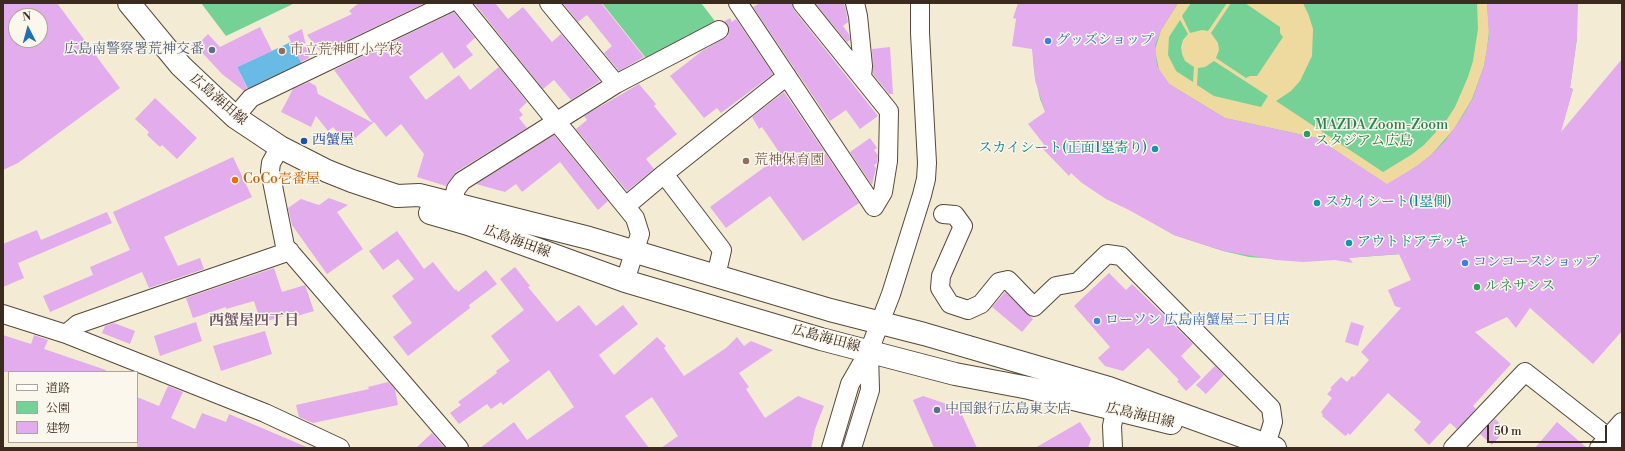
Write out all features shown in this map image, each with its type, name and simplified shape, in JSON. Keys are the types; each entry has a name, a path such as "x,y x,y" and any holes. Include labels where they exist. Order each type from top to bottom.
{"main road":[{"name":"広島海田線","path":"128,3 181,66 235,117 280,147 327,171 397,196 419,195 450,211 625,281 955,374 1029,388 1115,411 1271,447"},
{"name":"広島海田線","path":"450,211 589,238 830,310 924,334 1109,388 1271,447"}],"street":[{"path":"235,117 251,98 449,3"},
{"path":"460,3 635,218 640,234 625,281"},
{"path":"549,3 616,84"},
{"path":"738,3 874,207 883,192 888,161 889,111 802,3"},
{"path":"855,3 862,52 862,77"},
{"path":"831,448 850,384 869,351 891,294 926,179 927,163 920,33 920,3"},
{"path":"450,211 456,188 462,181 555,121 616,84 719,30"},
{"path":"626,206 787,76"},
{"path":"280,147 271,163 270,171 285,246 459,448"},
{"path":"664,174 722,250 716,276"},
{"path":"943,214 955,215 963,226 941,276 940,288 950,304 968,310 981,304 999,282 1008,280 1034,307 1056,286 1078,282 1107,254 1121,256 1265,401 1270,408 1273,422 1271,447"},
{"path":"66,334 78,324 290,251"},
{"path":"3,314 66,334 265,413 340,448"},
{"path":"852,448 870,390 869,351"},
{"path":"1453,448 1526,372 1603,442 1622,448"},
{"path":"1113,448 1112,426 1115,411"},
{"path":"1603,442 1622,422"}],"green space":[{"path":"201,3 295,3 226,36"},
{"path":"602,3 701,3 718,25 649,62"},
{"name":"MAZDA Zoom-Zoom スタジアム広島","path":"1035,3 1576,3 1577,38 1570,88 1573,89 1564,120 1403,254 1303,261 1249,257 1223,251 1174,235 1128,208 1052,128 1040,99 1034,70 1032,39"}],"sand":[{"path":"1178,3 1191,3 1182,16 1190,33 1202,30 1208,31 1227,3 1231,3 1211,33 1218,43 1219,50 1216,58 1246,78 1250,76 1257,76 1283,37 1280,33 1280,27 1245,3 1303,3 1313,29 1312,56 1300,81 1291,91 1276,101 1383,172 1411,155 1424,145 1446,121 1455,107 1473,61 1478,29 1477,3 1487,3 1489,31 1484,66 1472,99 1454,129 1431,155 1417,166 1387,185 1317,138 1225,118 1169,84 1159,70 1155,50 1161,30","holes":["1180,20 1188,34 1183,40 1181,47 1182,54 1185,61 1194,67 1193,82 1176,71 1168,55 1169,37","1214,61 1268,96 1261,107 1214,96 1197,85 1198,68 1205,67"]}],"water":[{"path":"291,42 302,64 248,89 237,67"}],"building":[{"path":"3,3 57,3 120,88 18,163 3,170"},
{"path":"359,3 425,3 321,53 307,35 352,14 349,11"},
{"path":"474,3 495,3 508,19 523,7 552,42 561,34 600,81 571,100 554,80 543,89"},
{"path":"563,3 601,3 644,57 619,71 604,53 612,46 587,15 578,22"},
{"path":"760,3 792,3 794,10 878,116 860,129 846,110 830,121 753,7"},
{"path":"815,3 843,3 848,22 843,26 849,34 850,40 847,42"},
{"name":"MAZDA Zoom-Zoom スタジアム広島","path":"1018,3 1178,3 1161,30 1155,45 1157,66 1169,84 1225,118 1317,138 1387,184 1417,166 1445,141 1473,98 1484,66 1489,36 1487,3 1578,4 1577,38 1570,88 1573,89 1561,132 1622,59 1622,331 1593,364 1530,308 1516,328 1507,317 1475,332 1511,364 1473,406 1476,409 1457,429 1450,423 1429,445 1414,430 1421,422 1388,393 1350,435 1348,433 1346,436 1344,435 1322,416 1323,415 1321,412 1332,398 1327,394 1332,389 1330,388 1341,377 1347,382 1352,376 1354,377 1369,360 1361,352 1401,308 1395,306 1388,290 1411,280 1399,254 1349,258 1353,263 1335,260 1303,262 1276,260 1223,251 1174,235 1106,199 1082,183 1071,173 1069,176 1043,149 1046,147 1028,124 1045,112 1035,80 1032,49 1012,46 1016,19 1013,18"},
{"path":"454,12 475,38 466,46 473,55 454,69 442,52 409,77 426,100 459,75 470,90 499,67 527,102 519,110 523,115 519,118 527,128 456,172 446,186 417,177 424,154 401,124 386,137 374,122 373,123 334,70"},
{"path":"730,18 732,22 736,19 773,74 721,113 717,108 704,118 670,76 702,51 728,36 729,30 725,21"},
{"path":"260,27 272,51 237,67 247,88 244,91 222,74 196,46 208,34 220,47"},
{"path":"302,29 309,58 301,62 288,36"},
{"path":"890,47 893,94 889,94 873,74 872,49"},
{"path":"309,82 316,86 318,94 373,123 348,144 333,127 328,131 316,116 311,127 281,112 293,89"},
{"path":"639,84 656,104 654,106 677,134 646,159 654,169 627,191 576,129 587,120 584,116"},
{"path":"784,92 859,203 803,241 770,196 726,228 710,207 781,155 762,127 759,129 752,117"},
{"path":"155,98 197,138 177,159 162,145 160,147 147,135 149,132 135,119"},
{"path":"554,135 608,201 598,210 560,162 522,192 516,184 505,192 476,184"},
{"path":"870,138 877,148 874,150 878,155 877,163 874,165 876,168 872,185 850,152"},
{"path":"233,157 252,197 164,237 178,266 200,258 204,269 149,288 142,272 50,312 43,296 93,275 90,267 130,250 113,212"},
{"path":"329,198 348,205 337,212 363,249 327,274 292,225 288,208 301,199 319,205"},
{"path":"107,212 112,223 18,263 24,278 3,287 3,244 37,230 41,240"},
{"path":"397,231 424,269 433,262 458,292 486,270 497,284 469,305 470,308 408,356 393,337 412,323 392,296 414,279 398,259 383,270 369,251"},
{"path":"515,267 530,286 528,287 557,322 579,305 596,326 623,305 638,324 599,355 614,375 657,337 666,346 664,348 684,376 726,348 737,337 744,346 751,341 773,350 739,373 749,387 746,389 765,418 798,396 824,406 815,429 811,448 661,448 678,436 652,397 625,416 649,448 480,448 514,422 527,440 574,407 549,370 503,405 501,402 491,409 487,404 459,424 450,413 461,405 458,402 497,373 496,371 510,361 491,336 524,310 500,279"},
{"path":"274,268 282,292 305,285 314,311 294,317 293,313 261,323 254,301 226,309 226,307 193,318 186,298"},
{"path":"1109,273 1126,290 1132,284 1193,344 1181,356 1201,377 1186,391 1177,381 1179,380 1148,348 1123,371 1105,366 1098,358 1110,347 1074,306"},
{"path":"1005,292 1033,319 1022,332 992,307"},
{"path":"196,322 202,341 160,356 154,336"},
{"path":"1351,322 1364,326 1358,346 1345,342"},
{"path":"114,323 135,331 130,344 102,333 105,326"},
{"path":"265,331 272,354 221,371 213,346"},
{"path":"3,335 31,344 34,335 48,340 44,349 106,370 106,371 3,372"},
{"path":"1215,366 1224,375 1206,394 1196,385"},
{"path":"388,382 395,389 398,405 313,423 299,417 296,405 369,389 368,387"},
{"path":"168,386 183,392 171,418 195,429 202,413 226,422 229,414 309,448 137,448 138,397 159,406"},
{"path":"923,396 959,408 977,448 934,448 913,400"},
{"path":"1495,419 1506,429 1492,445 1480,434"},
{"path":"1080,422 1091,439 1088,448 1035,448"},
{"path":"1557,422 1579,441 1587,448 1535,448"},
{"path":"432,433 445,448 416,448"}],"place":[{"name":"グッズショップ","path":"1048,41"},
{"name":"広島南警察署荒神交番","path":"212,50"},
{"name":"市立荒神町小学校","path":"282,51"},
{"name":"MAZDA Zoom-Zoom スタジアム広島","path":"1307,134"},
{"name":"西蟹屋","path":"304,141"},
{"name":"スカイシート(正面1塁寄り)","path":"1155,149"},
{"name":"荒神保育園","path":"746,161"},
{"name":"CoCo壱番屋","path":"235,180"},
{"name":"スカイシート(1塁側)","path":"1317,203"},
{"name":"アウトドアデッキ","path":"1349,243"},
{"name":"コンコースショップ","path":"1465,263"},
{"name":"ルネサンス","path":"1477,287"},
{"name":"ローソン 広島南蟹屋二丁目店","path":"1097,321"},
{"name":"中国銀行広島東支店","path":"937,410"}],"district":[{"name":"西蟹屋四丁目","path":"254,321"}]}
